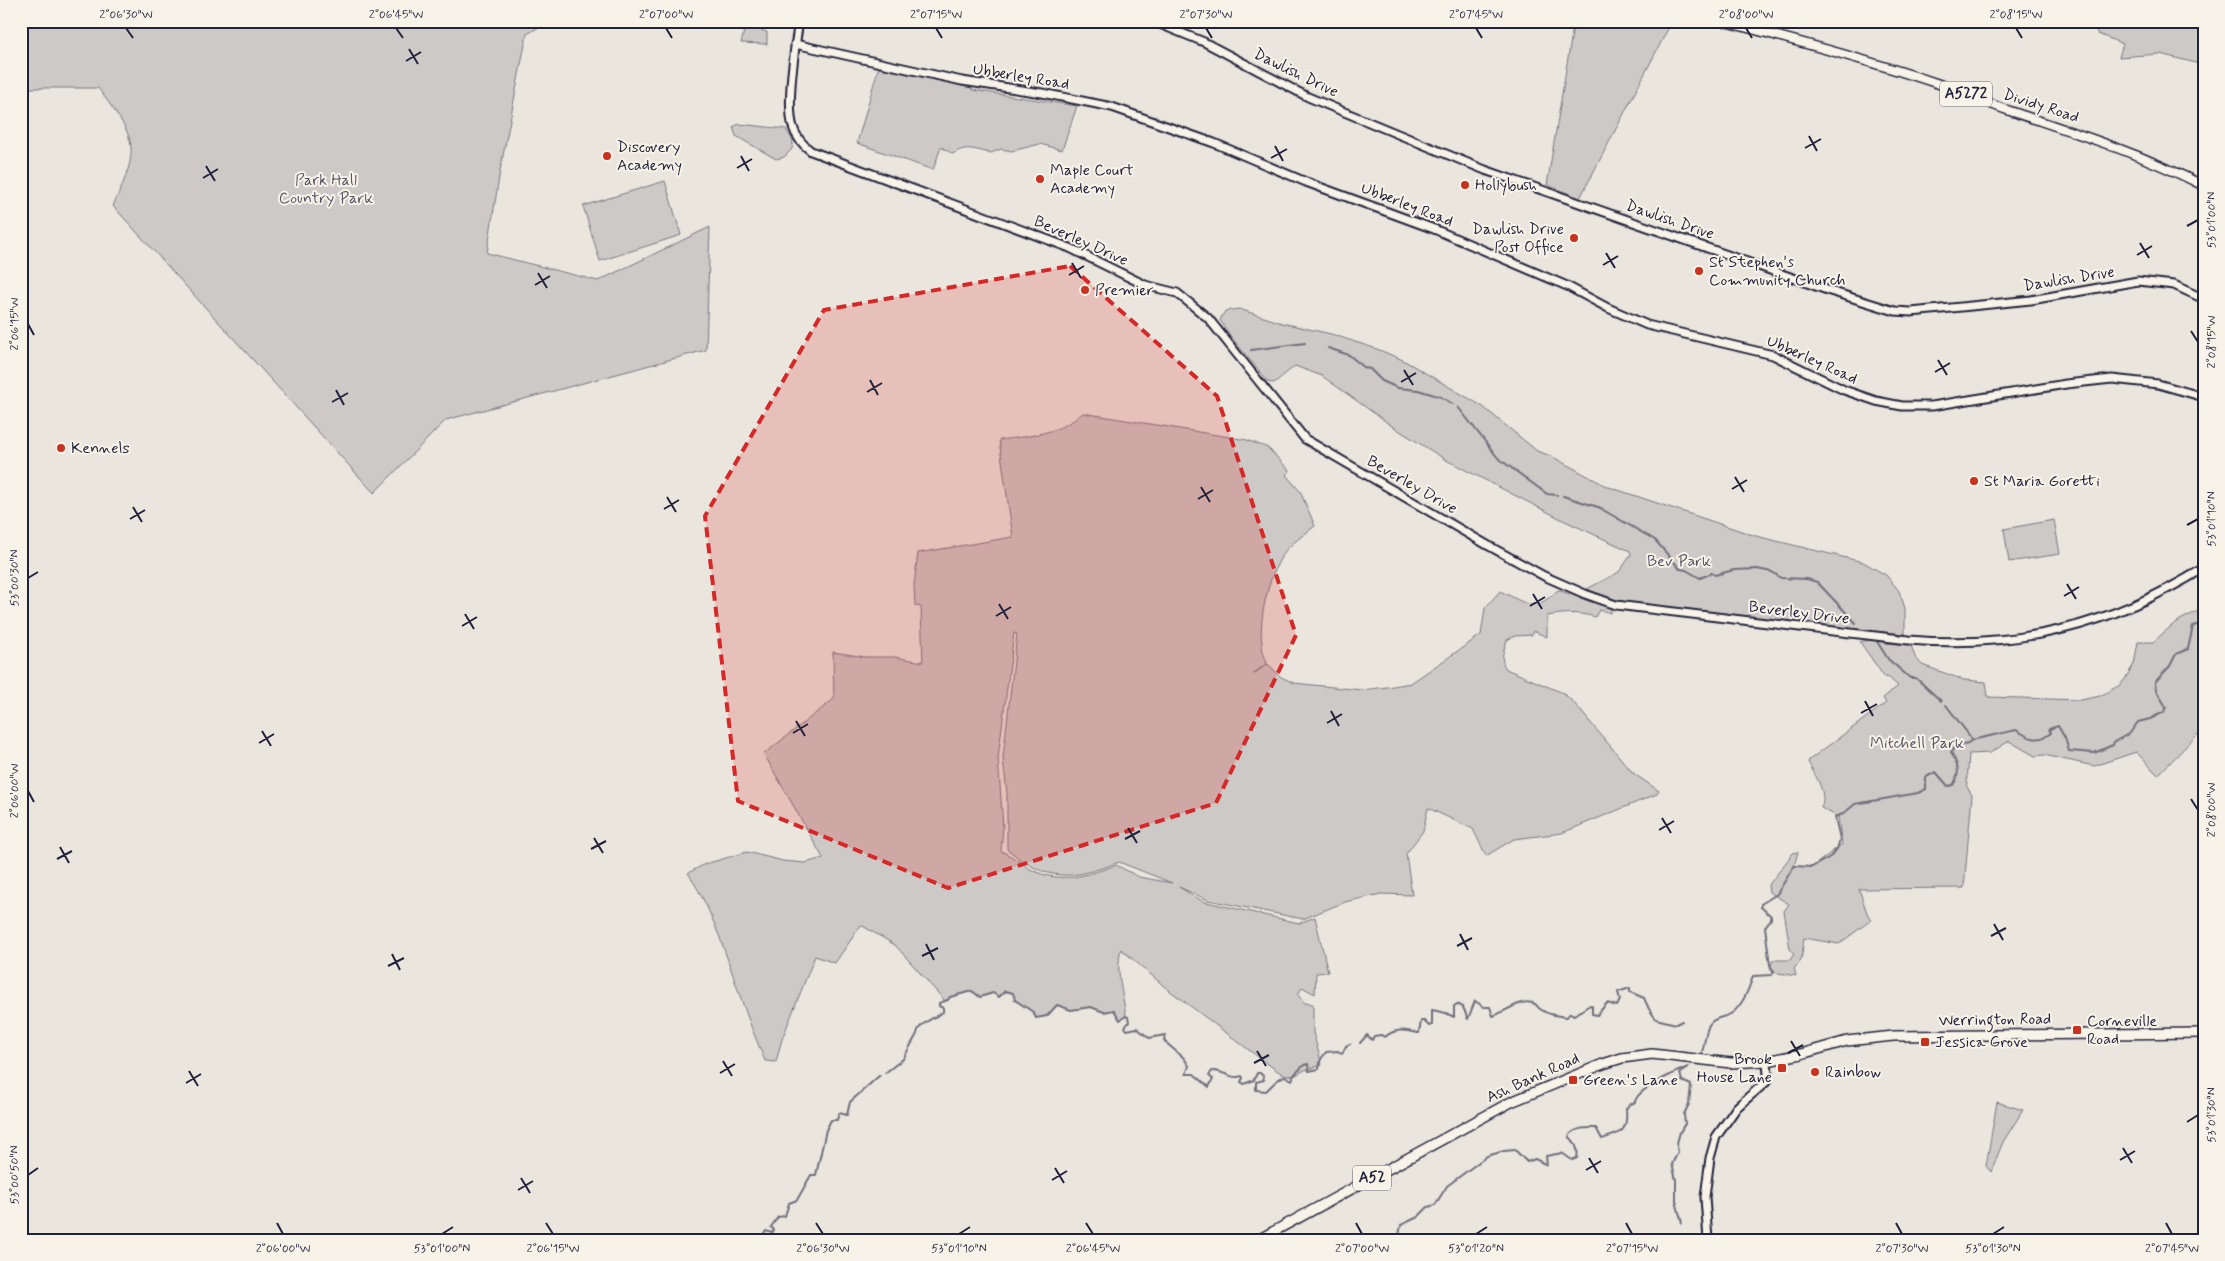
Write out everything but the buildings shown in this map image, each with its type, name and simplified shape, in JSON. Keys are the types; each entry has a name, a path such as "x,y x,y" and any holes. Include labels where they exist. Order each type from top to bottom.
{"highway":[{"name":"Werrington Road","path":"1846,1041 1893,1036 2204,1033"},
{"name":"Ash Bank Road","path":"1258,1240 1511,1102 1603,1064 1622,1058 1652,1054 1731,1063 1767,1061 1801,1054 1846,1041"}],"main road":[{"name":"Dividy Road","path":"1721,21 1804,43 1939,84 2008,110 2120,148 2204,186"}],"street":[{"name":"Beverley Drive","path":"799,21 791,121 799,140 811,151 1070,248 1144,285 1178,294 1208,318 1305,439 1489,546 1544,576 1585,594 1616,605 1944,643 1987,642 2029,637 2094,621 2145,601 2204,568"},
{"name":"Dawlish Drive","path":"1152,21 1204,42 1308,97 1485,170 1830,291 1895,311 1911,312 2031,300 2138,281 2174,285 2204,299"},
{"name":"Ubberley Road","path":"796,44 962,81 1042,93 1112,108 1214,143 1306,182 1434,229 1558,282 1647,325 1773,355 1844,390 1876,402 1902,406 1932,406 2066,384 2112,379 2158,384 2204,397"},
{"path":"1708,1240 1705,1197 1710,1158 1716,1137 1738,1106 1766,1082 1768,1075 1767,1061"}],"highlighted area":[{"path":"1070,266 1217,396 1296,635 1216,803 948,888 738,801 705,516 824,310"}],"green space":[{"name":"Park Hall Country Park","path":"21,21 550,21 527,34 500,171 487,253 598,281 710,227 706,350 446,420 374,493 113,206 128,169 131,144 121,120 98,88 21,88"},
{"path":"1574,21 1646,21 1669,27 1580,198 1547,185"},
{"path":"2090,21 2204,21 2204,65 2160,54 2119,57 2123,44 2098,34"},
{"path":"746,25 767,32 767,44 741,43"},
{"path":"881,68 972,88 972,90 1077,106 1062,150 1040,144 1012,151 1001,149 991,153 963,149 953,154 941,147 933,170 857,143 878,69"},
{"path":"739,124 786,129 793,141 792,149 784,157 776,159 736,136 733,127"},
{"path":"665,181 681,235 600,261 583,206"},
{"name":"Bev Park","path":"1239,309 1282,323 1331,334 1377,349 1403,360 1482,406 1537,451 1551,456 1606,486 1756,536 1863,562 1886,575 1899,591 1905,608 1905,634 1778,622 1617,602 1587,589 1619,572 1631,555 1630,551 1567,522 1446,460 1392,426 1322,376 1295,366 1274,383 1268,382 1220,320 1225,311"},
{"path":"1083,413 1247,440 1268,448 1290,471 1286,475 1300,491 1315,526 1288,548 1276,568 1267,594 1262,621 1262,647 1267,663 1253,674 1268,664 1281,677 1294,683 1362,690 1411,683 1481,635 1485,608 1500,591 1524,603 1536,604 1542,602 1558,590 1611,609 1611,613 1599,610 1595,617 1583,614 1547,616 1547,637 1533,631 1532,635 1515,636 1507,640 1503,662 1506,669 1563,693 1574,703 1633,773 1659,791 1657,794 1562,833 1514,839 1486,856 1473,829 1428,808 1423,831 1406,854 1412,895 1381,894 1345,902 1303,919 1208,900 1179,887 1202,901 1299,923 1315,917 1328,972 1316,973 1315,994 1302,987 1298,995 1305,1003 1313,1004 1313,1032 1322,1065 1305,1070 1294,1076 1282,1074 1265,1062 1165,987 1121,949 1119,974 1126,1016 1120,1020 1114,1010 1104,1012 1090,1007 1071,1010 1058,1005 1047,1016 1036,1018 1033,1012 1015,1000 1013,993 1010,992 999,997 993,993 980,997 971,991 950,997 945,1001 895,945 861,925 835,963 815,956 782,1039 776,1062 765,1061 722,942 707,908 688,873 705,864 747,852 783,861 805,863 823,858 764,754 834,699 833,652 865,657 894,657 923,662 921,607 915,605 914,585 918,553 1013,537 999,440 1044,433 1064,426","holes":["1014,633 1017,634 1003,758 1007,793 1007,849 1035,868 1048,873 1073,875 1119,862 1172,883 1139,877 1116,865 1078,876 1049,876 1034,871 1001,851 1003,827 998,758"]},
{"path":"2054,520 2060,554 2009,562 2004,529"},
{"name":"Mitchell Park","path":"2204,608 2204,728 2158,775 2136,752 2094,766 2044,755 2035,756 2009,741 1990,753 1969,754 1966,785 1972,795 1964,888 1859,889 1871,920 1839,944 1804,938 1800,962 1794,968 1796,976 1772,972 1770,968 1773,960 1790,960 1794,954 1790,949 1784,911 1789,904 1769,892 1768,886 1793,853 1798,852 1794,866 1812,867 1842,844 1838,817 1821,808 1823,803 1822,791 1808,762 1886,703 1883,698 1898,686 1888,677 1885,678 1860,642 1878,638 1885,643 1911,645 1915,657 1922,665 1964,680 1986,682 1988,697 2081,700 2100,696 2120,685 2134,664 2138,642 2153,642 2176,622"},
{"path":"1997,1102 2023,1110 2003,1142 1991,1172 1986,1166"}],"waterway":[{"path":"1251,350 1305,343"},
{"path":"1328,348 1349,355 1365,368 1370,369 1382,381 1398,388 1418,390 1441,397 1453,404"},
{"path":"1458,407 1498,458 1547,494 1557,495"},
{"path":"1563,496 1598,507 1655,540 1680,569 1686,570 1700,578 1712,573 1715,575 1734,570 1757,569 1772,572 1781,578 1807,579 1817,582 1856,623"},
{"path":"1702,1052 1711,1022 1736,1010 1745,996 1753,976 1772,975 1774,972 1770,965 1765,927 1771,916 1761,907 1761,904 1777,894 1794,866 1812,867 1830,857 1837,849 1840,839 1835,817 1843,814 1855,804 1918,793 1926,789 1926,777 1936,772 1948,786 1953,785 1958,769 1951,752 1957,745 1968,743 1972,740 2016,730 2029,737 2038,739 2051,733 2049,729 2058,726 2065,738 2069,751 2094,753 2113,745 2114,742 2130,733 2138,722 2150,719 2164,712 2166,707 2156,690 2155,682 2170,666 2176,654 2188,649 2193,626 2204,623"},
{"path":"1876,640 1888,659 1910,678 1916,678 1941,701"},
{"path":"1946,705 1972,739"},
{"path":"1360,1043 1367,1035 1372,1040 1374,1036 1381,1035 1385,1037 1397,1031 1419,1033 1421,1021 1424,1021 1429,1026 1432,1025 1432,1010 1454,1017 1454,1006 1457,1004 1463,1007 1468,1019 1475,1001 1484,1007 1490,1007 1493,1016 1524,1002 1535,1004 1546,1013 1567,1017 1570,1013 1574,1015 1590,1005 1592,1006 1592,1014 1597,1015 1607,1003 1617,1006 1620,1000 1618,992 1630,988 1630,992 1644,998 1656,1019 1676,1024 1682,1021"},
{"path":"885,1073 903,1059 920,1027 943,1012 943,1008 939,1006 939,1003 948,1000 950,997 972,991 980,997 993,993 999,997 1005,991 1013,993 1015,1000 1033,1012 1036,1018 1047,1016 1057,1005 1071,1010 1091,1007 1104,1012 1114,1010 1120,1020 1126,1016 1128,1017 1129,1022 1125,1027 1127,1030 1137,1028 1149,1038 1165,1035 1164,1041 1184,1058 1189,1066 1186,1074 1194,1074 1209,1087 1213,1079 1209,1076 1212,1071 1234,1077 1242,1076 1241,1082 1244,1084 1254,1080 1257,1073 1260,1073 1264,1080 1256,1082 1256,1090 1266,1091 1282,1077 1285,1076 1292,1080 1294,1075 1304,1065 1308,1064 1309,1071 1319,1069 1321,1059 1326,1052 1338,1051 1342,1054 1346,1046 1350,1044"},
{"path":"1386,1240 1396,1238 1399,1235 1401,1225 1418,1217 1428,1207 1435,1205 1447,1186 1487,1156 1515,1150 1527,1162 1535,1159 1547,1165 1546,1156 1562,1153 1572,1160 1577,1158 1576,1146 1569,1136 1574,1131 1596,1128 1602,1139 1618,1133 1626,1123 1626,1109 1635,1102 1642,1092 1688,1067"},
{"path":"1682,1223 1676,1201 1676,1180 1672,1164 1678,1152 1678,1141 1685,1124 1684,1114 1689,1104 1691,1085 1682,1081 1680,1073 1686,1069"},
{"path":"754,1240 761,1239 766,1231 772,1233 774,1230 771,1227 778,1217 785,1216 789,1203 797,1200 811,1175 816,1175 826,1130 831,1120 837,1120 839,1113 847,1115 850,1102 880,1075"}],"place":[{"name":"Discovery Academy","path":"607,156"},
{"name":"Maple Court Academy","path":"1040,179"},
{"name":"Hollybush","path":"1465,185"},
{"name":"Dawlish Drive Post Office","path":"1574,238"},
{"name":"St Stephen's Community Church","path":"1699,271"},
{"name":"Premier","path":"1085,290"},
{"name":"Kennels","path":"61,448"},
{"name":"St Maria Goretti","path":"1974,481"},
{"name":"Corneville Road","path":"2077,1030"},
{"name":"Jessica Grove","path":"1925,1042"},
{"name":"Brook House Lane","path":"1782,1068"},
{"name":"Rainbow","path":"1815,1072"},
{"name":"Green's Lane","path":"1573,1080"}]}
